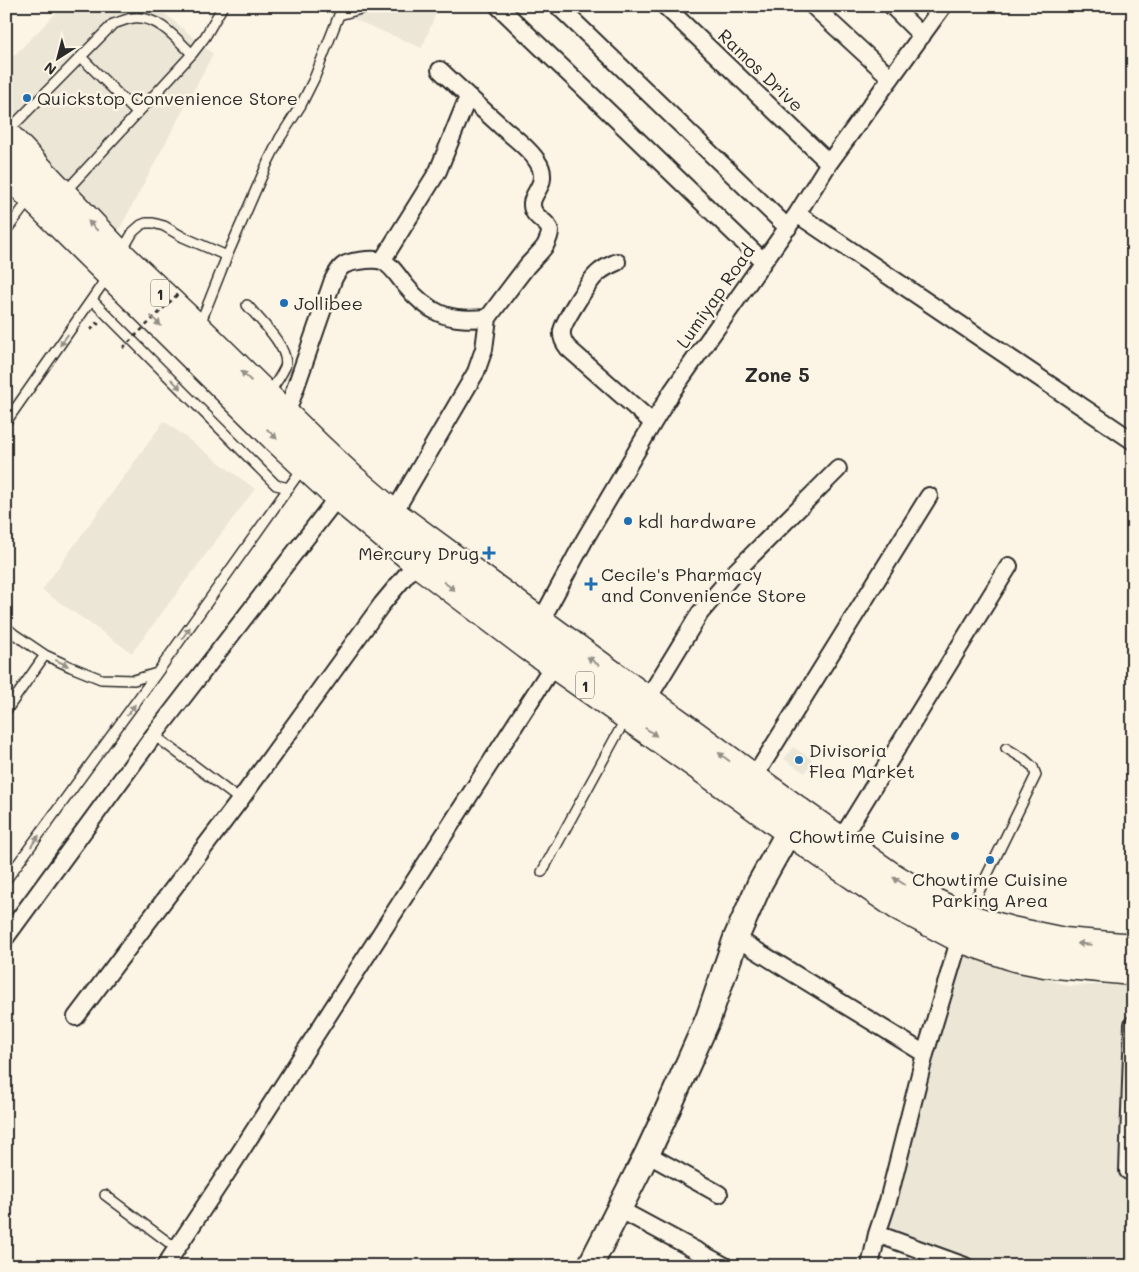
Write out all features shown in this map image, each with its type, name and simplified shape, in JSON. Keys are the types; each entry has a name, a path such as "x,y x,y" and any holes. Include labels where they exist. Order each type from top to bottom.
{"highway":[{"name":"1","path":"6,134 63,194 114,264 345,487 417,562 534,634 594,662 638,708 795,822 897,905 963,928 1015,956 1045,963 1133,972"},
{"name":"1","path":"6,171 31,197 198,329 276,406 311,456"},
{"name":"1","path":"345,487 393,514 534,634 554,664 638,708 754,779 795,822 840,841 889,875 933,902 963,928 1011,931 1064,942 1133,948"}],"street":[{"path":"498,6 763,261"},
{"path":"558,6 792,221 1133,441"},
{"name":"Ramos Drive","path":"665,6 829,163"},
{"path":"813,6 891,78"},
{"path":"892,6 922,36"},
{"name":"Lumiyap Road","path":"534,634 585,539 673,390 792,221 829,163 943,6"},
{"path":"393,514 476,372 484,349 488,318 528,264 545,246 550,231 548,225 538,218 533,210 533,198 541,184 542,178 538,161 440,70"},
{"path":"382,261 438,171 468,97"},
{"path":"276,406 338,270 350,262 365,260 382,261 389,266 407,288 422,302 439,314 469,319 488,318"},
{"path":"617,262 607,266 596,275 564,323 561,332 563,341 568,348 653,422"},
{"path":"638,708 700,612 735,572 838,469"},
{"path":"6,936 154,735 345,487"},
{"path":"754,779 930,496"},
{"path":"76,1017 240,800 382,604 417,562"},
{"path":"840,841 1009,566"},
{"path":"165,1266 554,664"},
{"path":"590,1266 647,1154 708,1018 736,938 760,882 795,822"},
{"path":"870,1266 924,1054 963,928"},
{"path":"736,938 924,1054"},
{"path":"1128,1171 1133,1024"},
{"path":"647,1154 719,1194"},
{"path":"619,1209 725,1266"},
{"path":"877,1234 965,1266"}],"lane":[{"path":"198,329 268,162 314,79 339,15 372,6"},
{"path":"63,194 192,54 205,37 221,7"},
{"path":"6,134 114,24 134,18 148,19 168,30 192,54"},
{"path":"81,57 137,113"},
{"path":"6,230 31,197"},
{"path":"6,422 92,300 133,232 141,225 146,222 164,226 227,256"},
{"path":"92,300 276,485 289,488"},
{"path":"247,305 273,334 283,350 285,366 276,406"},
{"path":"6,880 157,673 311,456"},
{"path":"6,627 45,655 101,679 134,680 157,673"},
{"path":"6,711 45,655"},
{"path":"542,872 638,708"},
{"path":"154,735 240,800"},
{"path":"963,928 1036,775 1033,767 1006,748"},
{"path":"105,1195 176,1248"}],"path":[{"path":"123,348 179,294"},
{"path":"91,330 96,323 103,326"}],"shaded area":[{"path":"63,6 156,6 213,54 118,232 6,117 6,64"},
{"path":"322,6 439,6 422,48"},
{"path":"164,421 255,489 132,653 42,590"},
{"name":"Divisoria Flea Market","path":"793,747 813,760 805,773 784,759"},
{"path":"961,952 1069,986 1133,984 1133,1266 980,1266 885,1230"}],"place":[{"name":"Quickstop Convenience Store","path":"27,98"},
{"name":"Jollibee","path":"284,303"},
{"name":"kdl hardware","path":"628,521"},
{"name":"Mercury Drug","path":"489,553"},
{"name":"Cecile's Pharmacy and Convenience Store","path":"591,584"},
{"name":"Divisoria Flea Market","path":"799,760"},
{"name":"Chowtime Cuisine","path":"955,836"},
{"name":"Chowtime Cuisine Parking Area","path":"990,860"}],"district":[{"name":"Zone 5","path":"777,374"}]}
